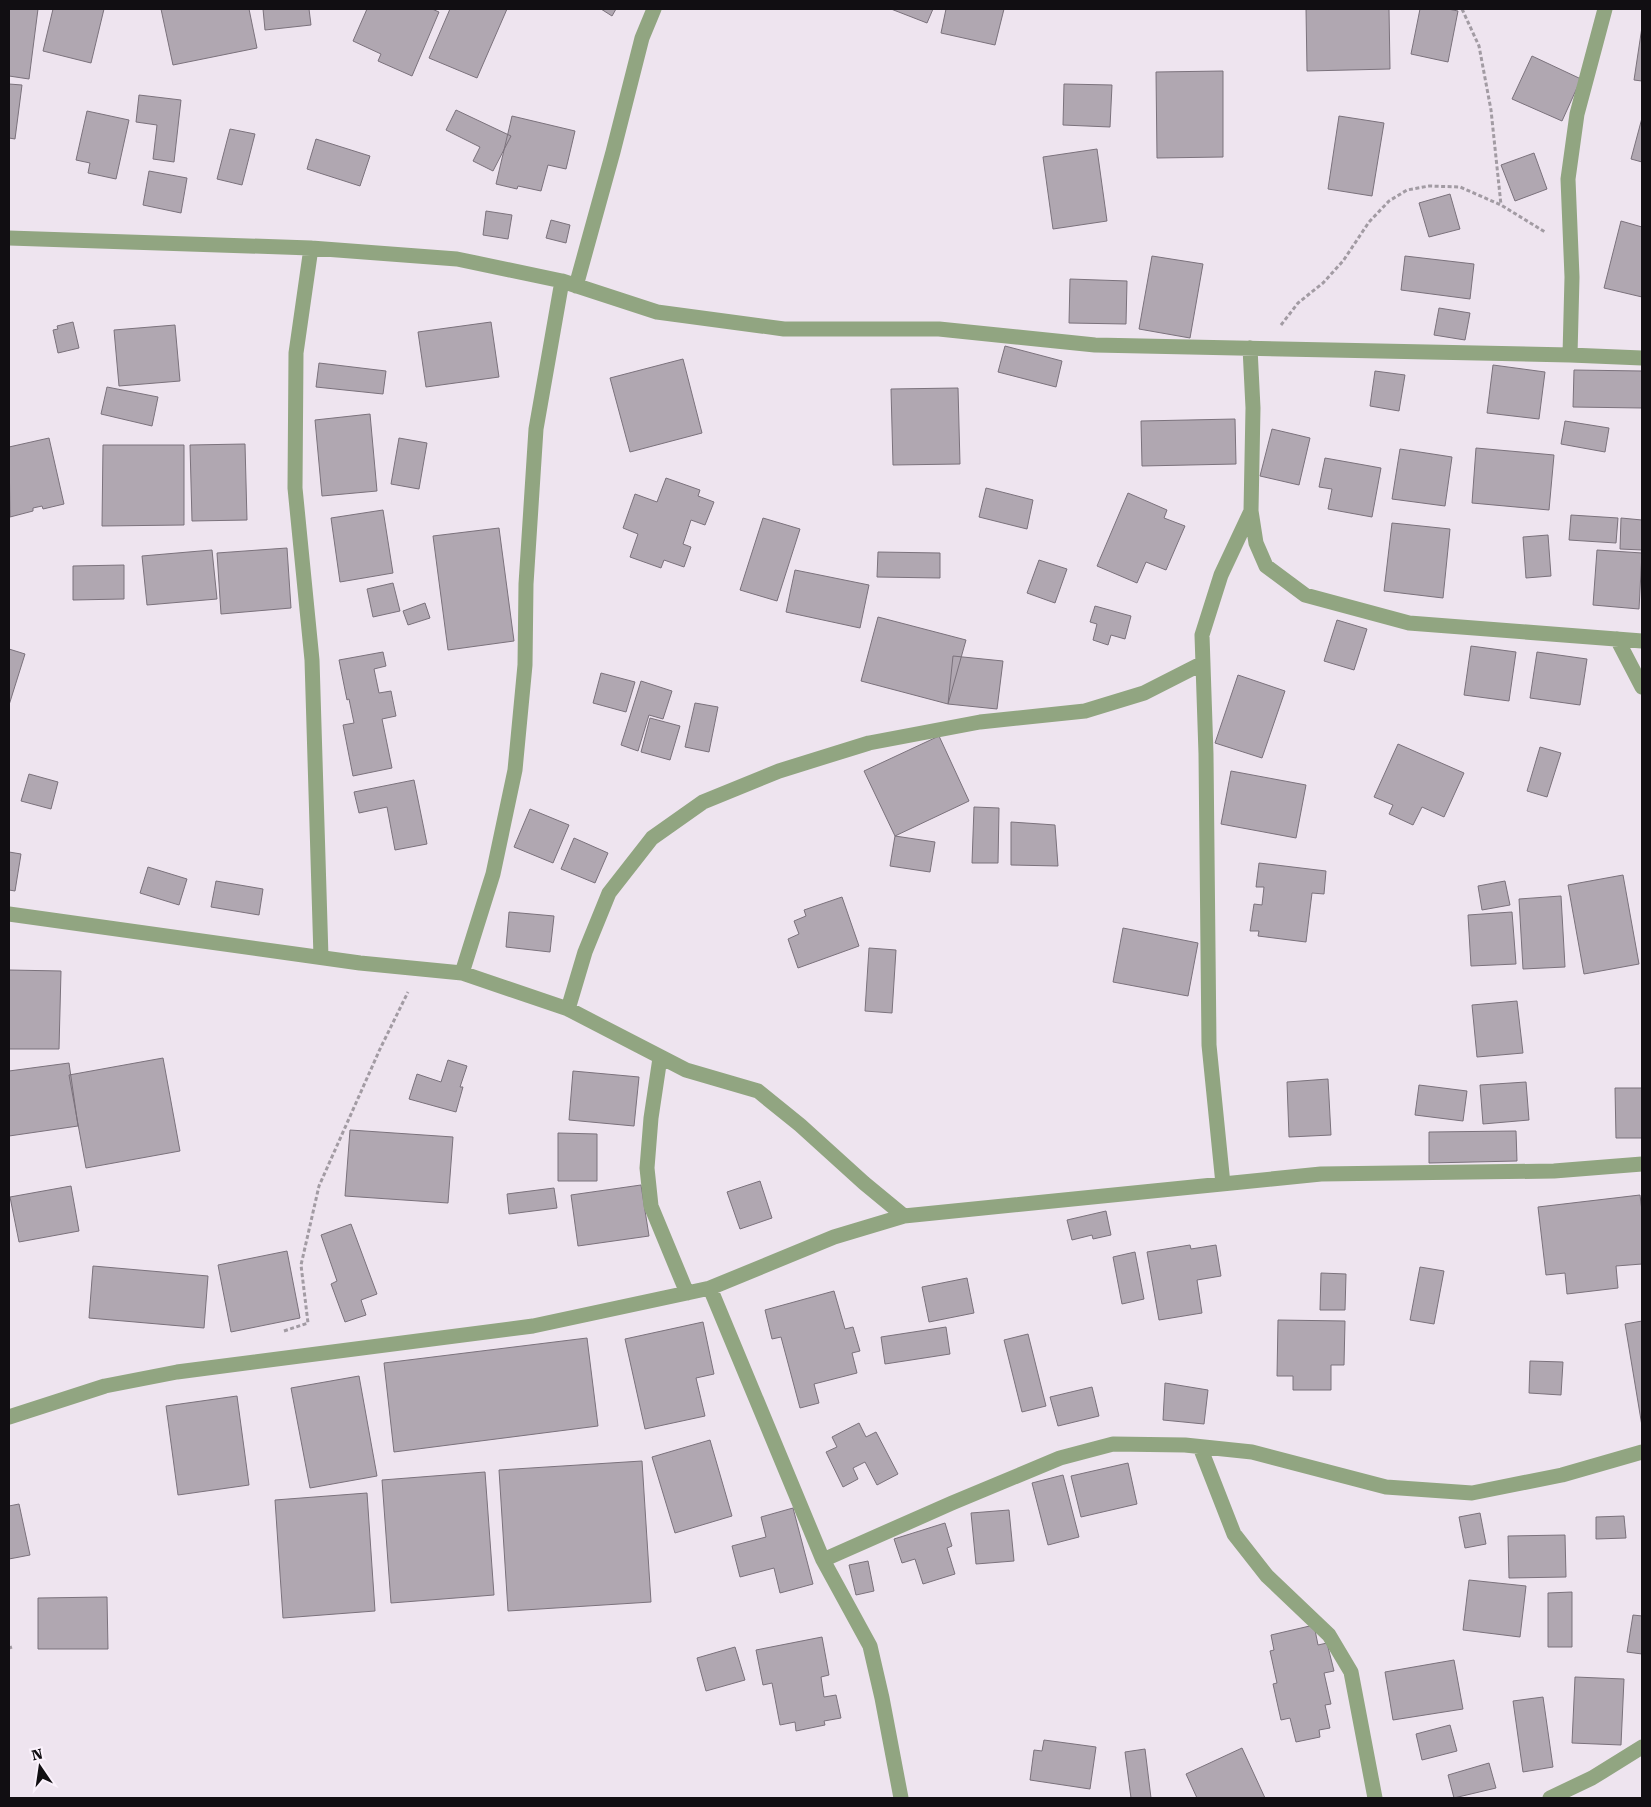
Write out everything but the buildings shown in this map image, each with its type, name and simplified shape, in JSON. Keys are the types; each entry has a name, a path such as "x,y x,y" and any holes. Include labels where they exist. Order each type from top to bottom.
{"street":[{"path":"462,973 493,874 515,770 525,665 526,584 536,430 569,284 613,152 642,38 654,9"},
{"path":"1570,354 1572,277 1568,179 1575,124 1605,9"},
{"path":"9,238 311,248 457,259 569,284 657,312 784,329 939,329 1095,345 1570,354 1642,358"},
{"path":"311,248 296,353 295,488 312,660 321,957"},
{"path":"1250,348 1253,408 1251,511 1256,543 1266,566 1305,595 1409,623 1642,641"},
{"path":"1223,1184 1209,1045 1206,754 1202,635 1221,575 1251,511"},
{"path":"1617,639 1642,687"},
{"path":"568,1009 585,952 609,893 652,838 703,802 779,771 869,743 980,722 1085,711 1144,693 1202,663"},
{"path":"9,914 321,957 462,973 568,1009 686,1070 758,1091 904,1216"},
{"path":"660,1058 650,1118 647,1168 651,1206 687,1293"},
{"path":"9,1418 105,1386 177,1372 533,1326 710,1288 834,1237 904,1216 1321,1174 1554,1171 1642,1164"},
{"path":"710,1288 823,1560 870,1646 901,1798"},
{"path":"823,1560 1060,1458 1113,1444 1185,1445 1252,1452 1386,1486 1472,1493 1562,1475 1642,1452"},
{"path":"1200,1447 1234,1534 1267,1576 1330,1635 1351,1672 1375,1798"},
{"path":"1550,1798 1592,1778 1642,1747"}],"path":[{"path":"1462,9 1479,46 1491,110 1501,206"},
{"path":"1271,349 1283,321 1298,303 1323,283 1343,261 1369,222 1389,201 1407,190 1429,186 1460,187 1501,206 1533,224 1570,250"},
{"path":"280,1332 308,1323 302,1265 319,1186 380,1049 419,969"}]}
